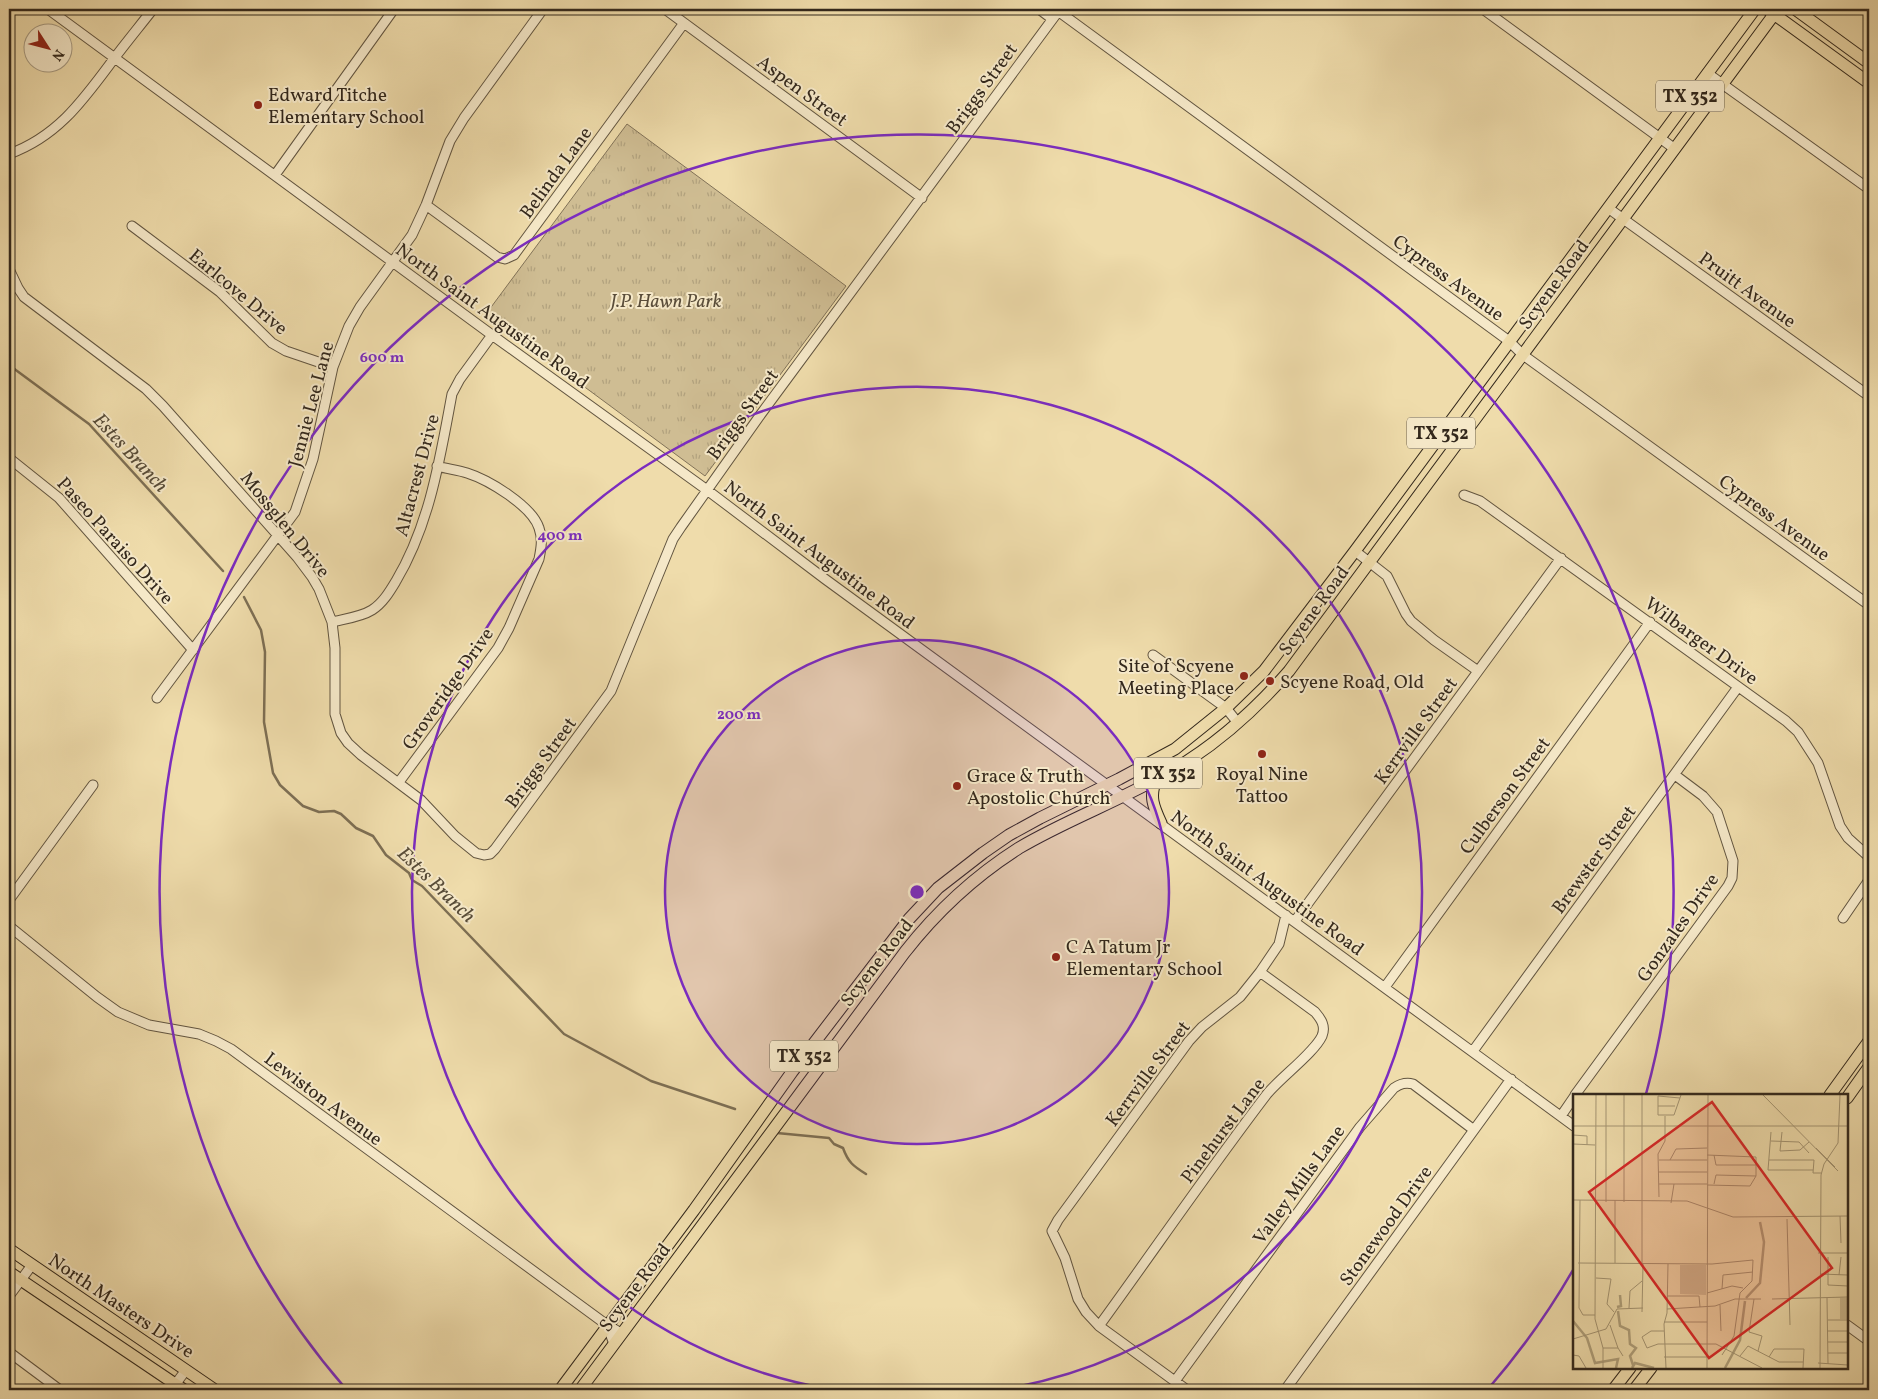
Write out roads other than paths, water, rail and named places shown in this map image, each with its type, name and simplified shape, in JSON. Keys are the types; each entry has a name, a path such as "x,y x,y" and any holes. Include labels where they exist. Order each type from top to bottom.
{"main road":[{"name":"Scyene Road","path":"560,1390 694,1210 792,1072 923,903 952,875 1003,840 1040,818 1108,785 1169,752 1226,708 1264,671 1355,551 1755,9"},
{"path":"1795,9 1869,63"},
{"name":"Scyene Road","path":"580,1390 905,952 934,917 976,878 1012,853 1066,823 1157,779 1194,757 1257,706 1289,671 1723,84 1773,11"},
{"path":"1773,11 1869,83"},
{"path":"1157,779 1152,786 1152,802 1161,823"},
{"path":"1831,1094 1869,1041"},
{"path":"1848,1097 1869,1067"},
{"name":"North Masters Drive","path":"9,1249 215,1390"},
{"name":"North Masters Drive","path":"9,1272 177,1388"},
{"path":"1613,1390 1629,1369"},
{"path":"1634,1390 1649,1369"}],"street":[{"name":"North Saint Augustine Road","path":"48,9 492,335 707,490 825,580 1385,986 1573,1125"},
{"path":"9,154 36,142 65,120 80,104 152,9"},
{"path":"275,175 394,9"},
{"name":"Jennie Lee Lane","path":"157,698 295,512 313,459 333,367 349,326 412,235 426,205 450,141 464,118 543,9"},
{"name":"Aspen Street","path":"665,9 922,198"},
{"path":"1039,9 1051,18"},
{"path":"1483,9 1675,149"},
{"name":"Briggs Street","path":"484,855 490,854 495,850 611,691 672,539 922,198 1051,18 1059,10"},
{"name":"Cypress Avenue","path":"1059,10 1509,341 1523,355 1869,606"},
{"name":"Belinda Lane","path":"426,205 497,257 505,259 514,255 684,23"},
{"path":"1707,73 1869,189"},
{"name":"Pruitt Avenue","path":"1608,208 1869,396"},
{"name":"Earlcove Drive","path":"132,226 220,292 272,343 286,351 333,367"},
{"name":"Mossglen Drive","path":"9,269 18,288 29,301 146,389 297,557 315,583 332,622 335,648 334,698 337,724 348,743 432,810 455,836 476,853 484,855"},
{"name":"Altacrest Drive","path":"332,622 366,614 372,610 389,592 409,558 422,527 452,394 460,379 492,335"},
{"name":"Paseo Paraiso Drive","path":"9,458 58,498 193,650"},
{"name":"Groveridge Drive","path":"399,782 498,648 509,628 541,548 540,530 536,521 523,507 478,478 437,466"},
{"name":"Wilbarger Drive","path":"1464,495 1480,501 1786,721 1798,732 1818,763 1840,826 1848,838 1869,857"},
{"path":"1355,551 1387,576 1411,621 1478,671"},
{"name":"Kerrville Street","path":"1295,921 1561,558"},
{"name":"Culberson Street","path":"1385,986 1650,622"},
{"path":"1153,655 1226,708 1238,723"},
{"name":"Brewster Street","path":"1473,1051 1738,687"},
{"name":"Gonzales Drive","path":"1576,1094 1732,878 1733,861 1717,812 1703,796 1675,775"},
{"path":"9,900 93,785"},
{"path":"1843,918 1869,880"},
{"name":"Kerrville Street","path":"1099,1326 1086,1312 1078,1298 1065,1258 1052,1232 1058,1220 1189,1041 1202,1027 1240,997 1260,972 1278,944 1283,932 1286,915"},
{"name":"Lewiston Avenue","path":"9,926 118,1012 149,1025 199,1034 231,1049 607,1325 622,1333"},
{"name":"Pinehurst Lane","path":"1099,1326 1268,1093 1322,1036 1324,1027 1322,1019 1260,972"},
{"name":"Stonewood Drive","path":"1284,1390 1511,1079"},
{"name":"Valley Mills Lane","path":"1175,1381 1360,1127 1394,1088 1400,1084 1413,1084 1474,1130"},
{"name":"Gonzales Drive","path":"1561,1116 1573,1099"},
{"path":"9,1296 32,1266"},
{"path":"607,1325 614,1344"},
{"path":"1099,1326 1187,1390"},
{"path":"1848,1326 1869,1341"},
{"path":"9,1352 60,1390"},
{"path":"177,1388 186,1370"}],"waterway":[{"name":"Estes Branch","path":"9,365 89,424 223,571"},
{"name":"Estes Branch","path":"244,597 261,630 265,652 264,722 273,773 280,785 303,806 319,812 334,811 341,814 356,828 373,836 386,855 409,873 412,880 422,886 564,1034 651,1081 735,1109"},
{"name":"Estes Branch","path":"777,1133 829,1138 834,1144 843,1148 851,1163 866,1174"}],"place":[{"name":"Edward Titche Elementary School","path":"258,105"},
{"name":"Site of Scyene Meeting Place","path":"1244,676"},
{"name":"Scyene Road, Old","path":"1270,681"},
{"name":"Royal Nine Tattoo","path":"1262,754"},
{"name":"Grace & Truth Apostolic Church","path":"957,786"},
{"name":"C A Tatum Jr Elementary School","path":"1056,957"}],"park label":[{"name":"J.P. Hawn Park","path":"666,300"}]}
